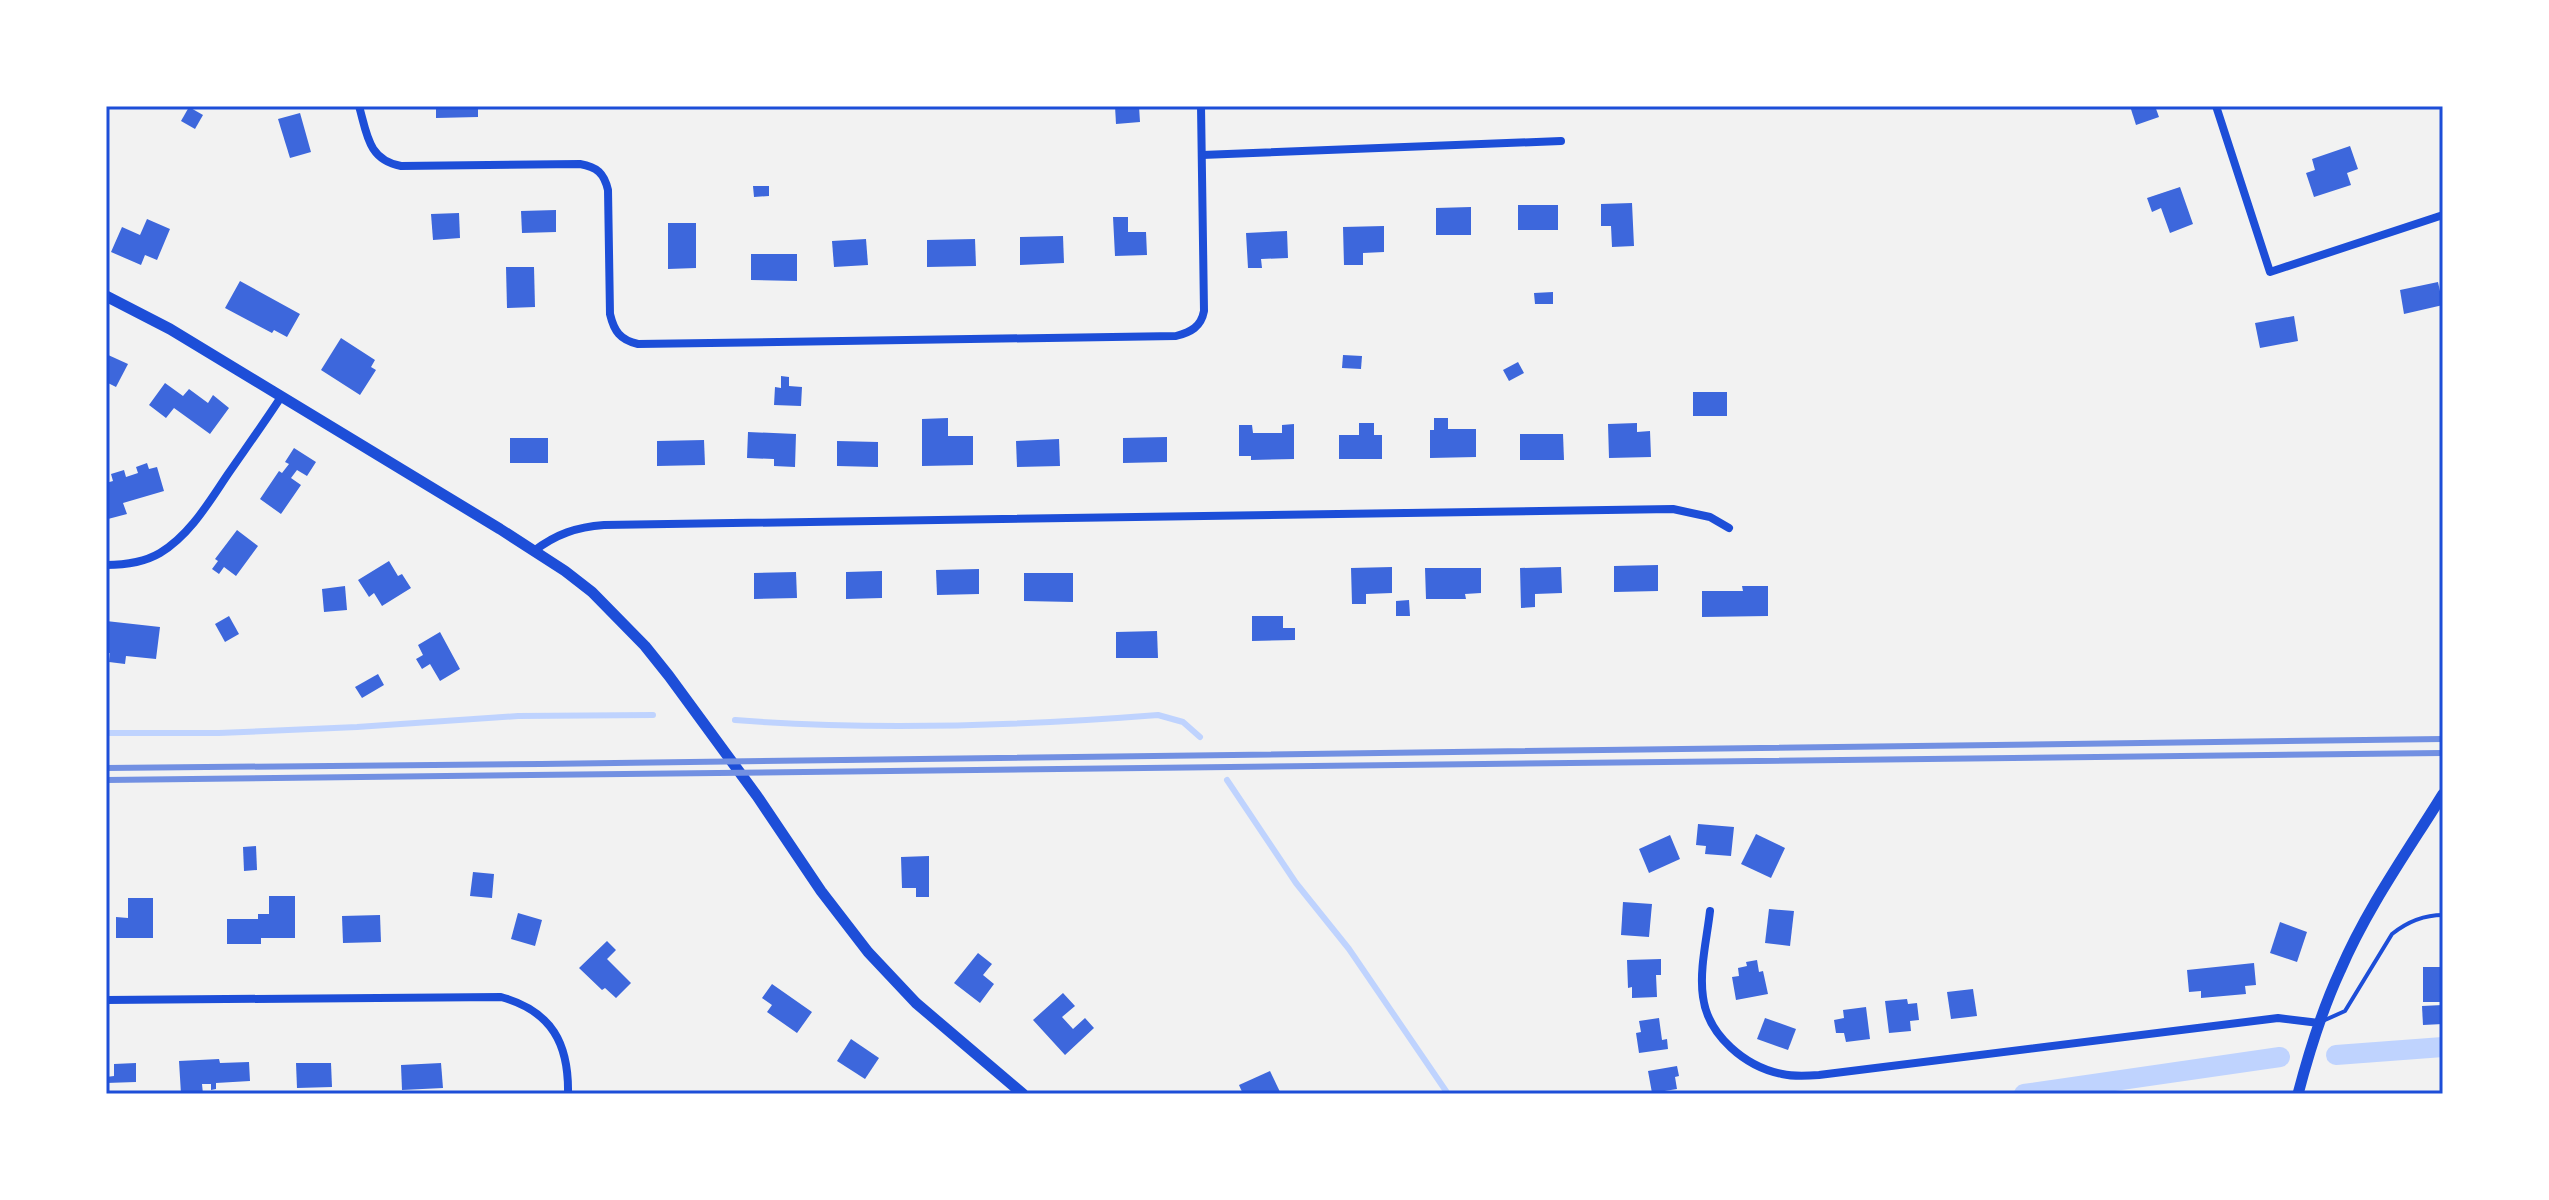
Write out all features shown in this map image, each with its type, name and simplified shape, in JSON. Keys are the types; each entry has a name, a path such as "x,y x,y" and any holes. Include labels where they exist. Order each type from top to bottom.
{"street":[{"path":"359,106 370,143 382,160 401,166 580,164 599,170 606,179 608,190 610,314 613,328 628,342 638,344 1176,336 1196,329 1203,320 1204,311 1201,106"},
{"path":"2216,106 2270,272 2443,215"},
{"path":"1202,155 1561,141"},
{"path":"106,296 170,329 534,551 583,585 617,616 669,676 757,796 821,891 868,952 916,1003 1023,1094"},
{"path":"106,565 139,561 158,554 175,542 205,508 281,397"},
{"path":"534,551 550,538 569,531 586,526 620,524 1673,509 1710,517 1729,528"},
{"path":"2298,1094 2319,1023 2341,968 2394,870 2443,794"},
{"path":"1710,911 1702,995 1712,1023 1747,1060 1784,1075 1819,1075 2278,1018 2319,1023"},
{"path":"106,1000 501,997 540,1015 558,1037 567,1063 568,1094"}],"lane":[{"path":"2319,1023 2345,1011 2392,934 2422,917 2443,915"}],"building":[{"path":"436,106 478,106 478,117 436,118"},
{"path":"1115,106 1139,106 1140,122 1116,124"},
{"path":"2130,106 2155,106 2159,117 2136,125"},
{"path":"189,107 203,115 195,129 181,121"},
{"path":"300,113 311,152 290,158 278,119"},
{"path":"2350,146 2358,169 2347,173 2351,185 2314,197 2306,173 2315,170 2312,159"},
{"path":"753,186 769,186 769,196 754,197"},
{"path":"2180,187 2193,224 2170,233 2161,208 2152,212 2147,198"},
{"path":"1632,203 1634,246 1612,247 1611,226 1601,226 1601,204"},
{"path":"1518,205 1558,205 1558,230 1518,230"},
{"path":"1471,207 1471,235 1436,235 1436,208"},
{"path":"556,210 556,232 522,233 521,211"},
{"path":"459,213 460,238 433,240 431,214"},
{"path":"1113,217 1128,217 1128,232 1146,232 1147,255 1115,256"},
{"path":"147,219 170,229 157,260 145,255 141,265 111,252 122,227 140,235"},
{"path":"668,223 696,223 696,268 668,269"},
{"path":"1384,226 1384,252 1363,253 1363,265 1344,265 1343,227"},
{"path":"1287,231 1288,258 1261,259 1262,268 1248,268 1246,233"},
{"path":"1063,236 1064,263 1020,265 1020,237"},
{"path":"866,239 868,265 834,267 832,241"},
{"path":"975,239 976,266 927,267 927,240"},
{"path":"751,254 797,254 797,281 751,280"},
{"path":"506,267 534,267 535,307 507,308"},
{"path":"240,281 300,314 287,337 274,330 272,333 225,308"},
{"path":"2438,282 2443,305 2404,314 2400,290"},
{"path":"1553,292 1553,304 1535,304 1534,293"},
{"path":"2294,316 2298,341 2260,348 2255,323"},
{"path":"341,338 375,360 371,367 376,370 360,395 321,370"},
{"path":"106,354 128,364 116,387 106,382"},
{"path":"1343,355 1362,356 1361,369 1342,368"},
{"path":"1518,362 1524,373 1509,381 1503,370"},
{"path":"781,376 789,377 789,386 802,387 801,406 774,405 775,387 781,388"},
{"path":"165,383 183,396 189,389 208,403 213,395 229,408 210,434 174,408 166,418 149,405"},
{"path":"1693,392 1727,392 1727,416 1693,416"},
{"path":"948,418 948,436 973,436 973,465 922,466 922,419"},
{"path":"1434,418 1448,418 1448,429 1476,429 1476,457 1430,458 1430,430 1434,430"},
{"path":"1359,423 1374,423 1374,435 1382,435 1382,459 1339,459 1339,435 1359,435"},
{"path":"1637,423 1637,432 1650,431 1651,457 1609,458 1608,424"},
{"path":"1294,424 1294,459 1251,460 1251,456 1239,456 1239,425 1252,425 1253,433 1282,433 1282,425"},
{"path":"748,432 796,434 795,467 774,466 774,459 747,458"},
{"path":"1520,434 1563,434 1564,460 1520,460"},
{"path":"1167,437 1167,462 1123,463 1123,438"},
{"path":"510,438 548,438 548,463 510,463"},
{"path":"1059,439 1060,466 1017,467 1016,441"},
{"path":"704,440 705,465 657,466 657,441"},
{"path":"837,441 878,442 878,467 837,466"},
{"path":"294,448 316,462 307,476 297,470 291,478 301,485 281,514 260,499 279,471 282,473 289,464 285,462"},
{"path":"147,463 149,469 157,467 164,491 123,503 127,514 108,519 106,483 113,481 111,474 124,470 126,477 138,473 136,467"},
{"path":"237,530 258,546 236,576 224,567 219,574 212,569 218,561 215,559"},
{"path":"389,561 398,576 402,574 411,588 382,606 374,593 369,597 358,580"},
{"path":"1658,565 1658,591 1614,592 1614,566"},
{"path":"1392,567 1392,593 1366,594 1366,604 1352,604 1351,568"},
{"path":"1561,567 1562,593 1535,594 1535,607 1521,608 1520,568"},
{"path":"1425,568 1481,568 1481,593 1465,594 1466,599 1426,599"},
{"path":"979,569 979,594 937,595 936,570"},
{"path":"882,571 882,598 846,599 846,572"},
{"path":"796,572 797,598 754,599 754,573"},
{"path":"1024,573 1073,573 1073,602 1024,601"},
{"path":"345,586 347,610 324,612 322,589"},
{"path":"1742,586 1768,586 1768,616 1702,617 1702,591 1743,591"},
{"path":"1409,600 1410,616 1396,616 1396,601"},
{"path":"229,616 239,634 225,642 215,624"},
{"path":"1252,616 1283,616 1283,628 1295,628 1295,640 1252,641"},
{"path":"106,621 160,627 156,659 126,656 125,664 109,662"},
{"path":"1157,631 1158,658 1116,658 1116,632"},
{"path":"440,632 460,669 440,681 430,664 422,669 416,659 423,655 418,645"},
{"path":"378,674 384,685 362,698 355,687"},
{"path":"1698,824 1734,827 1731,856 1705,854 1706,846 1696,845"},
{"path":"1756,834 1785,848 1771,878 1741,864"},
{"path":"1670,835 1680,859 1649,873 1639,849"},
{"path":"256,846 257,870 244,871 243,847"},
{"path":"929,856 929,897 916,897 916,888 902,888 901,857"},
{"path":"473,872 494,874 492,898 470,896"},
{"path":"269,896 295,896 295,938 261,938 261,944 227,944 227,919 258,919 258,914 269,914"},
{"path":"128,898 153,898 153,938 116,938 116,917 128,918"},
{"path":"1623,902 1652,904 1649,937 1621,935"},
{"path":"1769,909 1794,911 1790,946 1765,943"},
{"path":"518,913 542,920 535,946 511,939"},
{"path":"380,915 381,942 343,943 342,916"},
{"path":"2280,922 2307,932 2297,962 2270,953"},
{"path":"607,941 616,950 607,959 631,983 616,998 605,988 602,990 579,968"},
{"path":"978,953 992,964 983,975 994,984 980,1003 954,983"},
{"path":"1661,959 1661,975 1656,975 1657,997 1632,998 1632,987 1628,988 1627,960"},
{"path":"1757,960 1768,994 1736,1000 1732,977 1739,976 1738,968 1747,966 1746,962"},
{"path":"2254,963 2256,985 2245,986 2246,994 2201,998 2201,991 2189,992 2187,970"},
{"path":"2423,967 2443,967 2443,1002 2423,1002"},
{"path":"772,984 812,1012 797,1033 767,1012 772,1005 762,998"},
{"path":"1973,989 1977,1016 1951,1019 1947,992"},
{"path":"1063,993 1075,1006 1062,1017 1073,1029 1085,1018 1094,1028 1065,1055 1033,1020"},
{"path":"1907,999 1908,1004 1917,1003 1919,1020 1910,1021 1911,1031 1889,1033 1885,1001"},
{"path":"2443,1005 2443,1024 2423,1025 2422,1006"},
{"path":"1866,1007 1870,1039 1846,1042 1844,1033 1836,1033 1834,1020 1844,1018 1843,1010"},
{"path":"1659,1018 1662,1040 1667,1039 1668,1049 1639,1053 1636,1033 1641,1032 1639,1021"},
{"path":"1765,1018 1796,1029 1788,1050 1757,1039"},
{"path":"851,1039 879,1058 865,1079 837,1061"},
{"path":"219,1059 220,1063 249,1062 250,1081 216,1083 216,1089 211,1090 211,1084 202,1084 203,1094 181,1094 179,1061"},
{"path":"136,1063 136,1082 106,1083 106,1077 114,1076 114,1064"},
{"path":"296,1063 331,1063 332,1087 297,1088"},
{"path":"441,1063 443,1088 402,1090 401,1065"},
{"path":"1677,1066 1677,1089 1652,1093 1648,1071"},
{"path":"1270,1071 1281,1094 1243,1094 1239,1085"}],"waterway":[{"path":"106,733 219,733 518,716 653,715"},
{"path":"735,720 946,726 1158,715 1183,722 1200,737"},
{"path":"1227,780 1296,883 1349,949 1448,1094"},
{"path":"2336,1055 2443,1047"},
{"path":"2024,1094 2280,1057"}],"railway":[{"path":"106,768 2443,739"},
{"path":"106,780 2443,753"}]}
